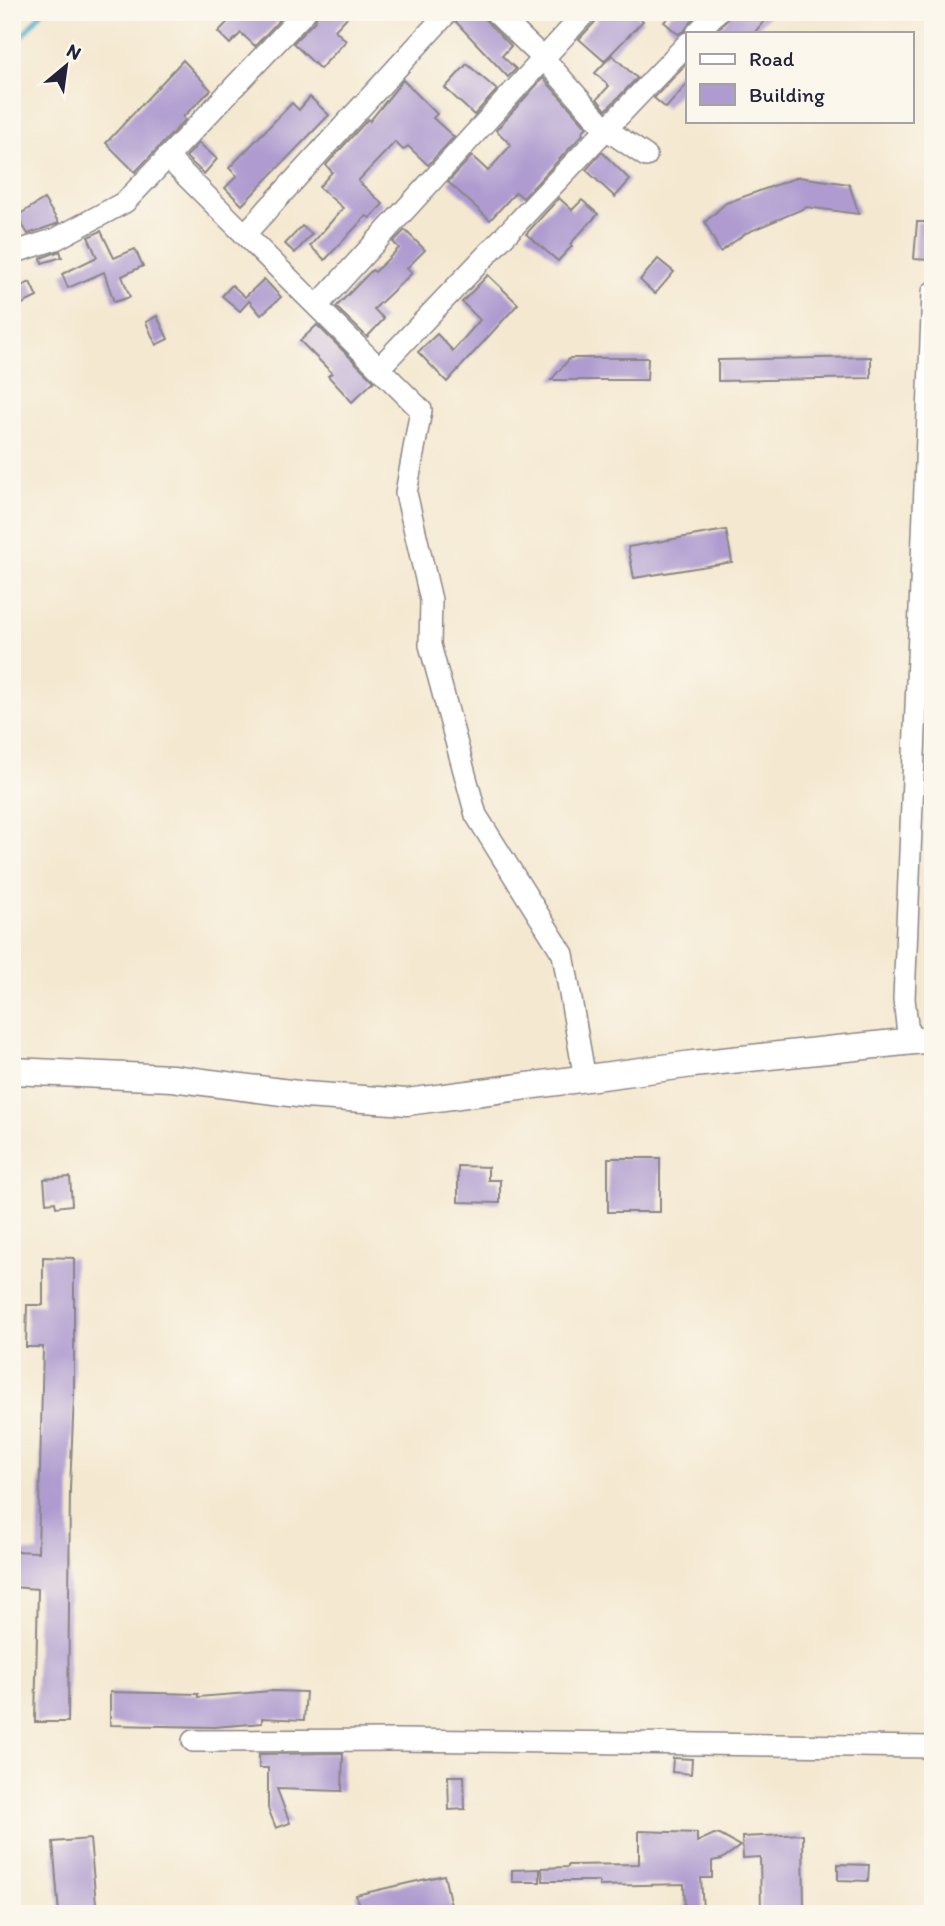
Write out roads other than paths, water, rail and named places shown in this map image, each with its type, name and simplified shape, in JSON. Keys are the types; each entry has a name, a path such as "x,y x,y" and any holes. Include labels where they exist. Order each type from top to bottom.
{"main road":[{"path":"12,1071 172,1078 305,1095 407,1102 694,1064 921,1040"}],"street":[{"path":"12,253 56,239 125,202 305,12"},
{"path":"245,234 448,12"},
{"path":"495,12 544,59 606,130 646,156"},
{"path":"318,305 586,12"},
{"path":"698,32 717,12"},
{"path":"379,368 686,45"},
{"path":"167,157 421,410 406,493 431,600 430,645 476,815 563,954 584,1079"},
{"path":"921,1040 904,999 933,292"},
{"path":"192,1741 397,1740 933,1747"}],"waterway":[{"path":"12,48 42,12"}]}
